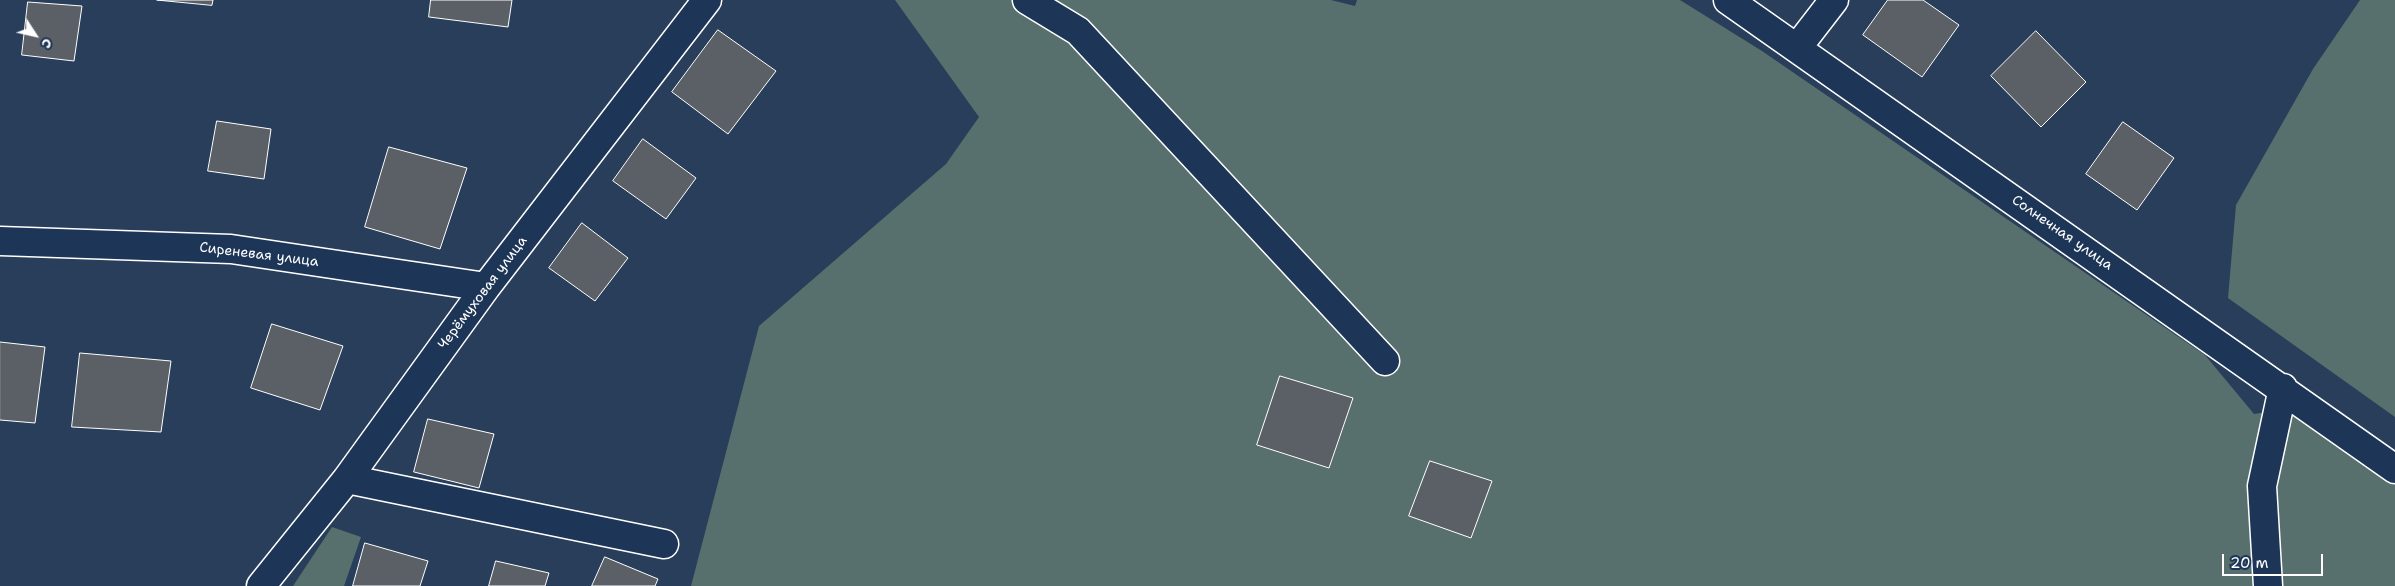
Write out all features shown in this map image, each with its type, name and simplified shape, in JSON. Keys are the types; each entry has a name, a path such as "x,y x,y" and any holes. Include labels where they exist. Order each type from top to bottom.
{"street":[{"name":"Черёмуховая улица","path":"260,586 347,479 486,287 707,0"},
{"path":"1027,0 1078,31 1385,361"},
{"name":"Солнечная улица","path":"1728,0 2283,388 2395,469"},
{"path":"1798,48 1834,0"},
{"name":"Сиреневая улица","path":"0,241 231,249 486,287"},
{"path":"2268,586 2262,486 2283,388"},
{"path":"347,479 664,544"}],"green space":[{"path":"895,0 1331,0 1355,6 1357,0 1680,0 1762,51 2205,355 2254,414 2293,408 2395,475 2395,586 691,586 759,326 946,164 979,117"},
{"path":"2360,0 2395,0 2395,417 2228,298 2236,205 2313,69"},
{"path":"332,527 361,537 344,586 293,586"}],"building":[{"path":"157,0 213,0 212,5"},
{"path":"431,0 512,0 508,27 429,17"},
{"path":"1888,0 1923,0 1959,25 1922,77 1863,35"},
{"path":"28,2 82,6 74,61 22,55"},
{"path":"718,30 776,71 728,134 672,92"},
{"path":"2036,31 2086,82 2041,127 1991,76"},
{"path":"217,121 271,129 264,179 208,171"},
{"path":"2123,122 2174,158 2137,210 2086,174"},
{"path":"643,139 696,178 666,219 613,181"},
{"path":"389,147 467,168 440,249 365,227"},
{"path":"582,223 628,258 595,301 549,268"},
{"path":"272,324 343,346 320,410 251,388"},
{"path":"0,342 45,347 35,423 0,420"},
{"path":"80,353 171,361 161,432 72,427"},
{"path":"1280,376 1353,398 1329,468 1257,445"},
{"path":"428,419 494,434 479,488 414,472"},
{"path":"1430,461 1492,481 1471,538 1409,516"},
{"path":"365,543 428,561 420,586 353,586"},
{"path":"605,557 658,579 655,586 592,586"},
{"path":"496,561 549,573 545,586 489,586"}]}
